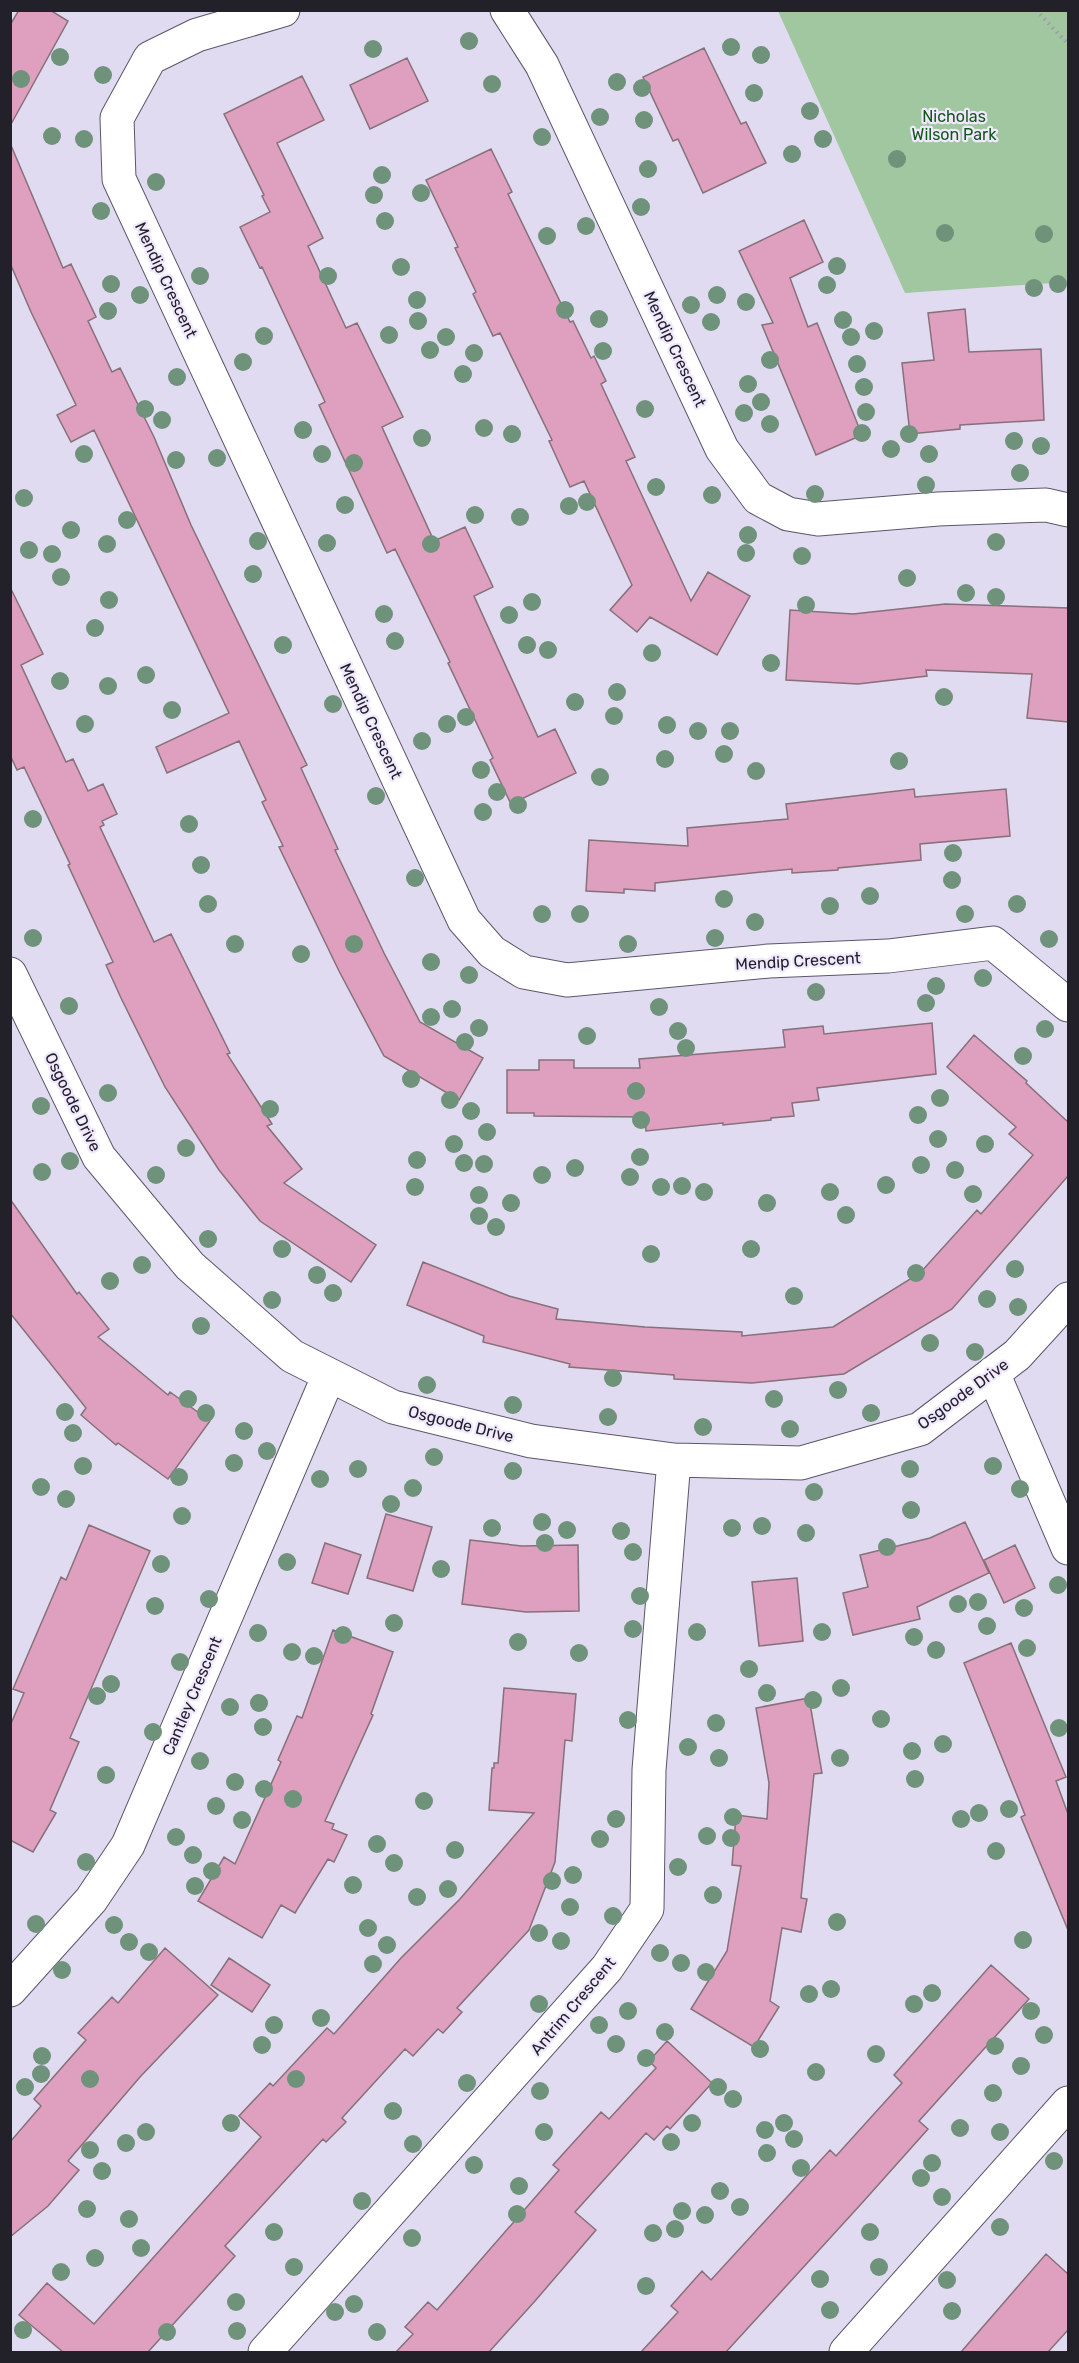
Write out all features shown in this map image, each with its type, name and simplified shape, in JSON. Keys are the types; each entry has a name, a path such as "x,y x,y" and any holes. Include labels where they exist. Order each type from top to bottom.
{"street":[{"name":"Mendip Crescent","path":"283,10 197,35 150,58 117,118 119,179 464,920 492,952 524,972 567,980 769,961 888,956 993,943 1068,1005"},
{"name":"Mendip Crescent","path":"507,10 542,65 722,449 758,498 788,514 818,519 938,509 1046,505 1068,510"},
{"name":"Osgoode Drive","path":"10,974 99,1157 190,1266 292,1356 393,1407 531,1441 674,1460 801,1463 920,1429 1017,1355 1068,1299"},
{"path":"993,1373 1068,1548"},
{"name":"Cantley Crescent","path":"10,1990 91,1900 128,1845 329,1375"},
{"name":"Antrim Crescent","path":"265,2352 607,1968 647,1909 649,1770 674,1460"},
{"path":"846,2352 1068,2103"}],"path":[{"path":"1036,10 1068,44"}],"green space":[{"name":"Nicholas Wilson Park","path":"778,11 1068,11 1068,282 905,293"}],"building":[{"path":"19,10 50,10 68,21 10,126 10,25"},
{"path":"704,48 741,124 746,122 766,163 703,193 678,139 673,141 643,77"},
{"path":"407,58 428,101 370,129 350,85"},
{"path":"302,76 324,120 277,143 323,238 308,246 346,328 357,323 403,417 382,427 434,541 465,527 493,587 474,596 538,737 555,729 576,773 511,804 490,760 493,758 448,663 450,662 395,549 387,553 319,405 325,402 262,267 260,268 240,227 270,212 224,114"},
{"path":"10,143 63,268 71,264 96,317 88,321 112,372 120,368 154,437 191,525 307,765 301,768 338,849 335,850 384,953 420,1022 483,1058 459,1100 384,1056 339,971 279,847 283,846 262,802 266,800 239,741 167,773 156,747 229,713 94,430 71,442 57,415 76,405 10,263"},
{"path":"491,149 512,192 508,194 570,322 573,321 591,358 594,356 606,381 601,384 635,457 626,461 691,601 708,572 750,596 717,655 650,617 637,632 610,610 632,585 584,481 570,487 549,441 552,440 500,333 493,336 473,294 476,292 455,248 458,247 426,180"},
{"path":"804,220 823,262 790,278 808,327 817,323 862,435 816,455 762,325 773,323 739,251"},
{"path":"965,309 969,352 1041,349 1044,420 960,425 960,429 910,434 902,363 934,360 928,313"},
{"path":"10,587 43,654 21,665 66,762 73,759 88,791 103,784 117,814 102,821 104,825 100,827 154,942 171,934 230,1053 227,1054 272,1124 267,1126 302,1169 284,1183 376,1245 351,1282 260,1221 219,1170 165,1087 121,998 106,965 113,962 68,865 70,864 24,767 17,770 10,755"},
{"path":"945,604 1068,608 1068,722 1027,718 1032,674 926,670 927,676 858,684 786,680 790,610 853,614"},
{"path":"914,789 915,797 1006,789 1010,836 920,844 921,860 838,868 838,870 792,873 792,869 655,883 655,891 624,889 624,893 586,891 589,840 688,846 687,828 788,819 786,804"},
{"path":"932,1023 936,1074 817,1088 819,1100 792,1103 794,1116 646,1131 645,1117 534,1116 534,1113 507,1113 507,1070 539,1070 539,1060 574,1060 574,1068 640,1068 639,1059 785,1047 783,1030 823,1026 824,1034"},
{"path":"974,1035 1027,1081 1026,1083 1068,1122 1068,1176 952,1309 844,1374 752,1383 674,1379 674,1375 569,1367 570,1364 483,1342 484,1336 407,1305 423,1262 509,1296 558,1309 556,1319 742,1332 742,1336 833,1327 920,1273 977,1210 981,1214 1033,1155 1009,1134 1016,1127 947,1067"},
{"path":"10,1199 77,1294 79,1292 109,1329 98,1337 168,1395 170,1392 210,1421 168,1479 118,1443 116,1445 81,1415 86,1408 10,1313"},
{"path":"386,1514 432,1527 413,1591 367,1578"},
{"path":"965,1522 989,1573 917,1607 920,1619 853,1635 843,1593 868,1587 860,1555 930,1538"},
{"path":"89,1525 150,1551 70,1738 79,1742 50,1810 56,1813 33,1852 10,1840 10,1726 24,1693 13,1689 61,1577 66,1580"},
{"path":"470,1540 522,1546 578,1545 579,1611 526,1612 462,1604"},
{"path":"325,1543 361,1555 348,1594 312,1583"},
{"path":"1015,1545 1035,1588 1004,1603 984,1560"},
{"path":"797,1578 803,1641 759,1646 752,1582"},
{"path":"333,1630 393,1652 371,1714 373,1715 325,1821 334,1824 332,1829 347,1835 334,1862 328,1859 295,1913 281,1905 262,1938 198,1901 224,1857 235,1864 281,1762 278,1760 297,1716 302,1718"},
{"path":"1011,1643 1066,1777 1056,1781 1068,1814 1068,1930 1021,1817 1025,1815 964,1663"},
{"path":"504,1688 576,1694 572,1741 565,1740 555,1862 529,1930 457,2008 462,2012 443,2033 438,2029 413,2056 405,2049 342,2118 346,2122 326,2142 323,2139 225,2246 235,2256 148,2352 63,2352 19,2315 47,2283 94,2324 261,2137 239,2116 270,2083 273,2086 327,2028 334,2034 401,1958 460,1899 534,1813 489,1810 492,1768 494,1768 494,1763 498,1763"},
{"path":"809,1698 822,1773 814,1774 801,1898 807,1899 801,1932 782,1928 770,2001 779,2007 754,2047 691,2009 727,1951 741,1866 732,1865 736,1815 767,1819 769,1783 756,1708"},
{"path":"165,1948 218,1995 140,2077 68,2161 79,2170 48,2206 10,2237 10,2142 41,2106 34,2099 86,2040 78,2033 112,1997 118,2003"},
{"path":"229,1958 270,1985 252,2012 211,1985"},
{"path":"991,1965 1029,1999 919,2121 928,2129 862,2203 726,2352 641,2352 678,2312 671,2306 702,2271 711,2280 830,2150 836,2156 902,2083 894,2075"},
{"path":"667,2041 712,2083 670,2129 667,2126 654,2140 646,2133 575,2212 596,2230 535,2301 489,2352 396,2352 413,2334 405,2327 428,2302 437,2310 559,2170 553,2165 601,2112 609,2119 656,2068 649,2061"},
{"path":"1046,2254 1068,2274 1068,2330 1048,2352 961,2352"}]}
